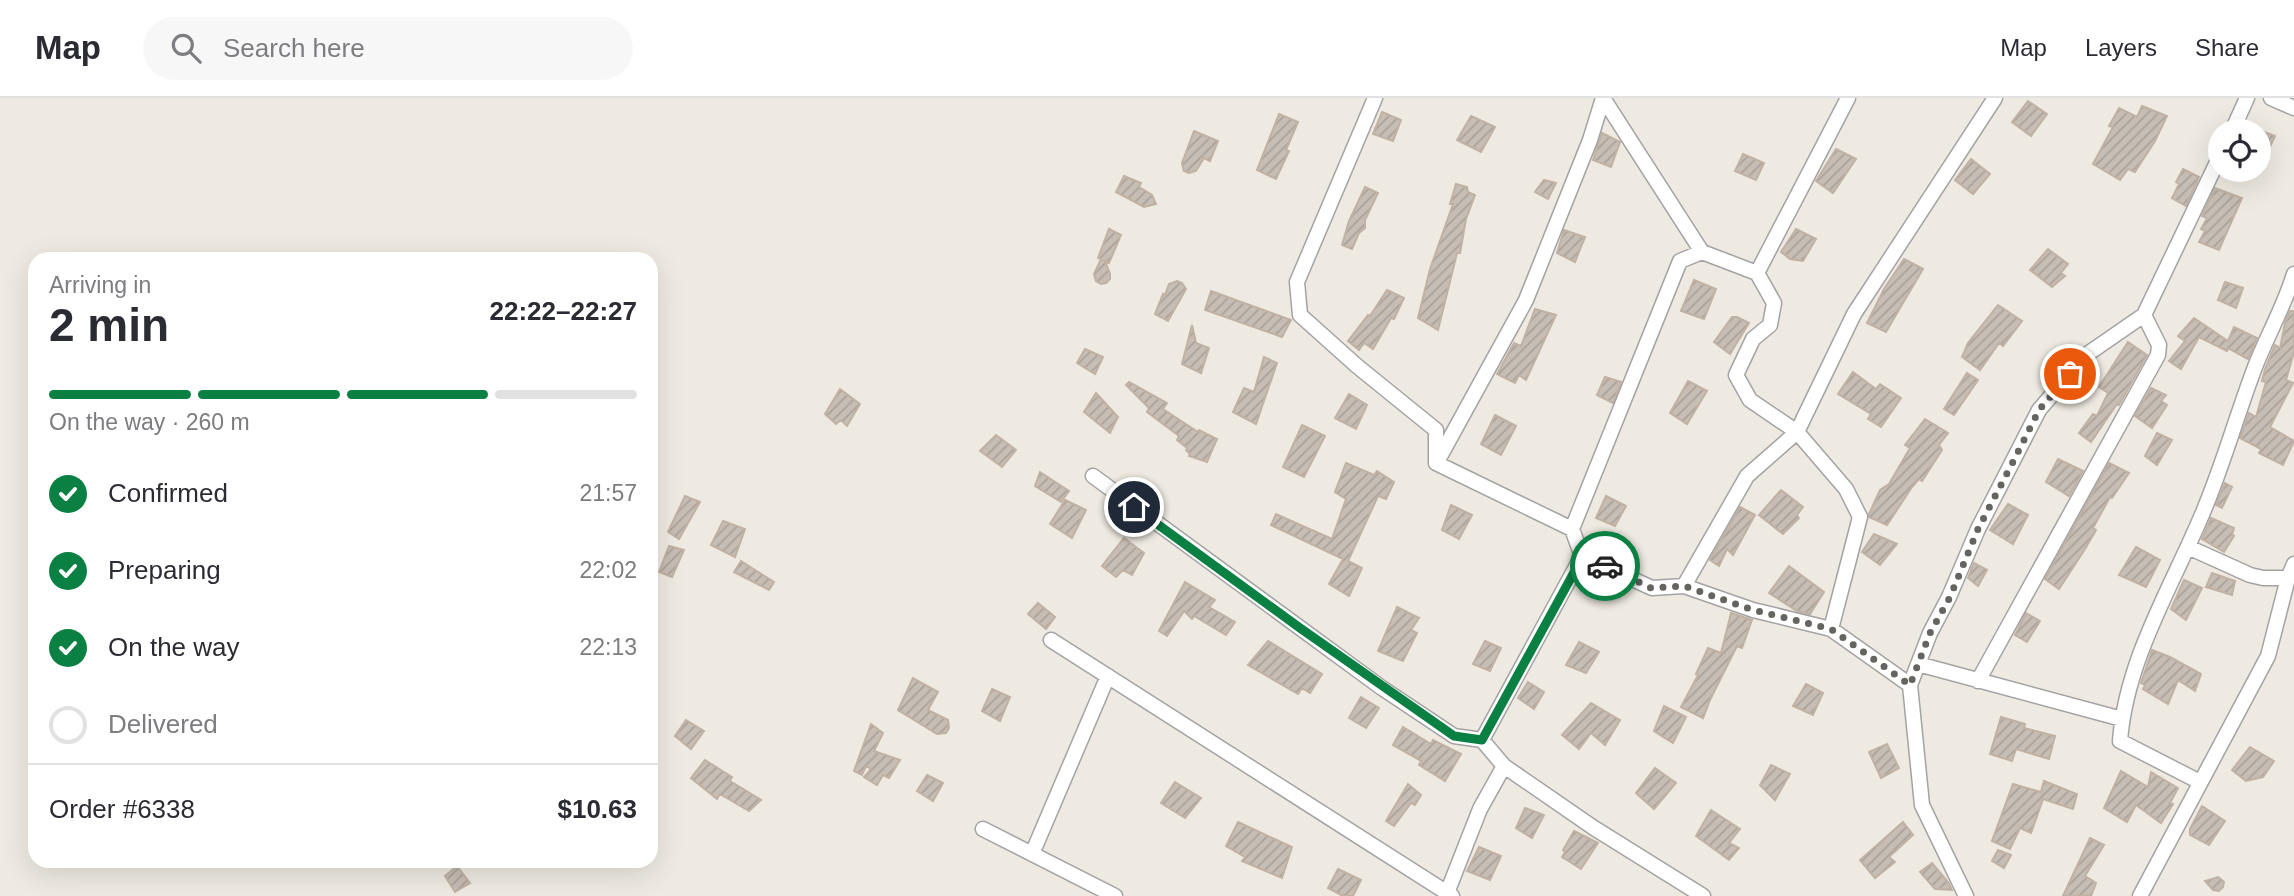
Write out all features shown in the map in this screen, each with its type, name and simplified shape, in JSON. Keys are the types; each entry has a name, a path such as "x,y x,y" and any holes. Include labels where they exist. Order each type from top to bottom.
{"street":[{"path":"1375,98 1297,282 1300,315 1357,366 1436,430 1436,463"},
{"path":"1436,463 1526,300 1590,140 1603,98"},
{"path":"1603,98 1702,252 1758,273 1774,303 1770,326 1753,339 1736,375 1750,400 1797,432 1846,489 1860,517 1831,629"},
{"path":"1758,273 1848,98"},
{"path":"1684,586 1747,476 1797,432 1854,314 1995,98"},
{"path":"2237,119 2247,98"},
{"path":"2271,98 2294,108"},
{"path":"1966,896 1922,805 1910,685 1930,633 1950,597 1978,529 2039,410 2086,355 2144,315 2208,181"},
{"path":"1572,529 1680,261 1702,252"},
{"path":"2200,782 2120,741 2122,719 2134,666 2202,514 2256,365 2287,297 2294,274"},
{"path":"1978,681 2158,355 2159,345 2144,315"},
{"path":"1436,463 1572,529 1583,556 1651,588 1684,586 1753,610 1831,629 1910,685"},
{"path":"1093,476 1382,688 1454,736 1482,740 1504,766 1594,828 1703,896"},
{"path":"2140,896 2268,656 2291,571 2263,578 2250,575 2188,547"},
{"path":"1482,740 1583,556"},
{"path":"1051,640 1450,894 1480,809 1504,766"},
{"path":"1918,664 2122,719"},
{"path":"1032,854 1108,676"},
{"path":"983,829 1115,896"}],"building":[{"path":"2028,101 2047,114 2031,136 2012,122"},
{"path":"2142,106 2167,116 2135,172 2128,169 2120,180 2093,164 2113,127 2109,126 2119,108 2137,117"},
{"path":"1382,112 1401,120 1393,141 1373,134"},
{"path":"1279,114 1298,122 1276,179 1257,170"},
{"path":"1471,116 1495,127 1481,152 1457,140"},
{"path":"1194,131 1218,141 1210,161 1204,158 1196,171 1189,173 1184,171 1182,163"},
{"path":"1602,133 1620,142 1611,167 1593,160"},
{"path":"1836,149 1856,159 1833,193 1816,181"},
{"path":"1743,154 1764,163 1756,180 1735,171"},
{"path":"1971,159 1990,174 1973,194 1955,180"},
{"path":"2183,169 2199,177 2186,206 2172,198"},
{"path":"1124,176 1141,183 1139,187 1152,195 1156,204 1144,207 1116,192"},
{"path":"1544,180 1556,183 1548,199 1535,192"},
{"path":"1456,184 1467,187 1468,192 1475,195 1466,219 1460,253 1457,253 1438,330 1418,318 1430,269 1453,204 1450,204"},
{"path":"1365,187 1378,193 1365,220 1365,228 1359,233 1352,249 1342,245 1349,221"},
{"path":"2215,188 2242,198 2219,250 2199,242 2205,231 2201,229 2207,218 2202,216"},
{"path":"1109,229 1121,235 1109,263 1105,261 1110,279 1101,284 1096,281 1094,274"},
{"path":"1796,229 1816,239 1803,261 1790,259 1781,252"},
{"path":"1564,230 1585,237 1575,262 1557,253"},
{"path":"2048,249 2068,264 2061,273 2065,276 2052,287 2030,270"},
{"path":"1904,259 1923,269 1886,332 1867,323 1884,289"},
{"path":"1694,280 1716,289 1704,319 1681,311"},
{"path":"1177,281 1186,289 1168,321 1155,314 1169,284"},
{"path":"2225,282 2243,288 2236,308 2218,300"},
{"path":"1387,290 1404,298 1394,319 1391,318 1373,349 1364,343 1359,350 1348,341 1368,315 1370,316"},
{"path":"1211,291 1291,320 1282,337 1205,310"},
{"path":"1998,305 2022,321 2003,346 1999,343 1980,370 1962,357 1968,343"},
{"path":"1535,309 1556,315 1526,380 1519,375 1515,383 1497,374 1514,343 1521,346"},
{"path":"2290,311 2294,311 2294,352 2286,380 2293,383 2270,427 2294,441 2283,465 2259,453 2261,449 2240,438 2249,413 2256,417 2266,382 2262,381 2265,369 2275,345 2280,348"},
{"path":"1732,317 1749,323 1730,354 1714,342"},
{"path":"2194,318 2228,341 2234,327 2257,338 2248,359 2199,337 2181,369 2169,361 2185,341 2178,336"},
{"path":"1192,325 1196,343 1209,348 1201,373 1182,364"},
{"path":"2128,342 2147,355 2119,405 2117,404 2091,442 2079,433 2093,414 2097,416 2108,393 2099,387"},
{"path":"1085,349 1103,357 1095,374 1077,363"},
{"path":"1264,357 1277,363 1256,424 1233,412 1244,388 1254,392"},
{"path":"1853,372 1876,389 1880,384 1901,398 1881,427 1868,419 1871,414 1838,394"},
{"path":"1967,373 1978,380 1954,415 1944,409"},
{"path":"1605,377 1621,382 1613,403 1597,395"},
{"path":"1688,381 1707,391 1687,424 1670,413"},
{"path":"1129,382 1167,403 1163,409 1198,432 1199,430 1217,439 1207,462 1189,456 1187,448 1177,440 1179,436 1147,412 1149,408 1126,385"},
{"path":"2151,388 2166,395 2161,401 2167,405 2152,428 2135,416"},
{"path":"840,389 860,404 847,426 841,420 836,424 825,414"},
{"path":"1096,393 1118,417 1110,433 1084,412"},
{"path":"1349,394 1367,405 1356,429 1335,418"},
{"path":"1495,415 1516,426 1501,455 1481,444"},
{"path":"1925,419 1948,433 1939,445 1942,450 1922,481 1919,479 1912,487 1887,525 1869,517 1880,490 1889,484 1910,448 1905,445"},
{"path":"1302,425 1325,436 1304,477 1283,467"},
{"path":"2157,433 2172,440 2157,465 2145,456"},
{"path":"996,435 1016,450 1002,467 980,451"},
{"path":"2058,459 2083,471 2069,496 2046,482"},
{"path":"1346,463 1374,475 1377,471 1394,482 1386,499 1378,496 1348,561 1362,568 1349,596 1329,584 1343,559 1271,525 1276,514 1332,539 1346,499 1335,492"},
{"path":"2109,463 2129,473 2112,498 2110,497 2093,528 2096,530 2059,589 2045,579"},
{"path":"1040,472 1069,491 1061,502 1035,486"},
{"path":"2225,483 2232,487 2222,508 2216,505"},
{"path":"1781,490 1803,507 1797,515 1799,518 1783,534 1759,515"},
{"path":"685,496 700,502 679,539 668,532"},
{"path":"1606,496 1626,506 1615,526 1596,518"},
{"path":"1065,500 1086,510 1072,538 1050,524"},
{"path":"2008,504 2028,515 2013,544 1990,530"},
{"path":"1451,505 1472,515 1459,539 1442,530"},
{"path":"1740,507 1755,515 1733,555 1727,549 1719,566 1710,560"},
{"path":"2211,518 2234,528 2234,536 2224,552 2202,539"},
{"path":"723,521 745,529 735,557 711,545"},
{"path":"1874,534 1897,544 1880,565 1862,552"},
{"path":"1124,538 1144,553 1132,575 1123,570 1116,577 1102,566"},
{"path":"669,546 684,550 672,577 659,572"},
{"path":"2136,547 2160,560 2146,587 2119,575"},
{"path":"741,561 774,582 769,590 734,572"},
{"path":"1974,563 1987,570 1978,586 1968,578"},
{"path":"1789,566 1824,592 1810,614 1797,611 1769,593"},
{"path":"2212,573 2235,581 2232,595 2206,587"},
{"path":"2184,580 2202,588 2186,620 2171,609"},
{"path":"1185,582 1215,600 1209,607 1235,622 1226,635 1194,616 1192,619 1184,611 1167,636 1159,631"},
{"path":"1038,603 1055,617 1046,629 1028,614"},
{"path":"1397,607 1419,618 1411,630 1417,633 1403,661 1378,651"},
{"path":"1731,613 1752,620 1742,648 1737,646 1703,718 1681,707 1698,675 1696,674 1708,648 1721,653"},
{"path":"2026,613 2040,621 2027,642 2015,635"},
{"path":"1268,641 1322,674 1310,693 1302,688 1298,694 1248,665"},
{"path":"1485,641 1501,648 1490,671 1473,664"},
{"path":"1579,642 1599,652 1586,673 1566,665"},
{"path":"2152,650 2201,674 2195,691 2178,680 2168,704 2143,689 2145,685 2141,683"},
{"path":"913,678 938,692 928,710 948,720 949,728 946,733 937,734 898,710"},
{"path":"1528,682 1544,692 1534,709 1518,698"},
{"path":"1806,684 1823,693 1813,715 1793,706"},
{"path":"992,689 1010,697 1000,721 982,711"},
{"path":"1361,697 1379,708 1366,728 1349,718"},
{"path":"1591,703 1620,720 1605,745 1591,733 1579,749 1562,735"},
{"path":"1664,706 1686,717 1673,743 1654,731"},
{"path":"2001,717 2025,724 2024,728 2055,736 2049,759 2016,749 2012,761 1990,754"},
{"path":"686,720 704,731 691,749 675,736"},
{"path":"871,724 883,733 874,751 900,760 889,778 883,775 877,785 864,777 871,769 866,766 862,775 854,771"},
{"path":"1403,727 1431,744 1433,740 1461,754 1445,781 1419,765 1421,761 1393,745"},
{"path":"1887,744 1899,768 1881,778 1869,752"},
{"path":"2250,747 2274,761 2263,777 2246,781 2232,770"},
{"path":"705,760 732,777 730,781 761,800 749,811 720,794 717,799 691,778"},
{"path":"1771,765 1790,774 1775,800 1760,785"},
{"path":"1655,768 1676,783 1654,809 1636,793"},
{"path":"2121,771 2148,787 2151,772 2178,788 2170,803 2173,804 2161,823 2136,805 2127,822 2104,808"},
{"path":"927,775 943,783 933,801 917,791"},
{"path":"2044,781 2077,794 2073,809 2043,799 2031,833 2020,828 2010,849 1992,841 2013,784 2041,792"},
{"path":"1175,782 1201,798 1185,818 1161,803"},
{"path":"1408,784 1421,795 1415,805 1411,803 1394,826 1386,821"},
{"path":"2202,806 2225,821 2209,845 2190,835 2190,829"},
{"path":"1525,808 1544,815 1532,838 1516,828"},
{"path":"1711,810 1740,829 1729,843 1739,848 1729,860 1696,836"},
{"path":"1238,822 1292,847 1282,878 1242,861 1245,857 1226,846"},
{"path":"1903,822 1913,835 1889,857 1895,862 1875,878 1860,860"},
{"path":"1574,831 1598,843 1581,869 1562,857"},
{"path":"2090,838 2104,845 2085,876 2096,883 2091,896 2063,896"},
{"path":"1479,847 1501,856 1490,880 1467,871"},
{"path":"1998,850 2011,855 2004,868 1992,861"},
{"path":"1932,863 1952,890 1935,889 1920,872"},
{"path":"459,868 470,883 455,892 445,876"},
{"path":"1338,869 1361,880 1353,896 1343,896 1328,888"},
{"path":"2218,877 2224,882 2219,891 2213,890 2205,881"}],"way so far":[{"path":"1605,566 1651,588 1684,586 1753,610 1831,629 1910,685 1930,633 1950,597 1978,529 2039,410 2070,374"}],"route":[{"path":"1134,507 1382,688 1454,736 1482,740 1583,556 1605,566"}]}
